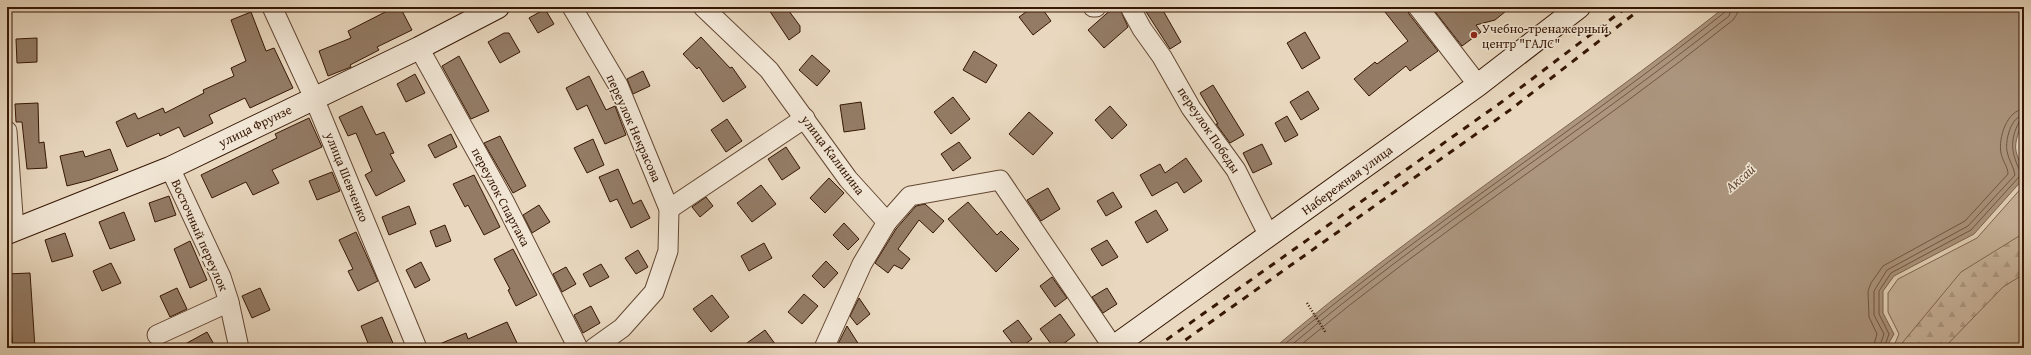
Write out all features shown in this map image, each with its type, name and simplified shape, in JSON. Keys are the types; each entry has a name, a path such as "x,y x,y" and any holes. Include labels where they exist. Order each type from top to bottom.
{"street":[{"name":"улица Шевченко","path":"272,7 314,98 418,348"},
{"name":"улица Фрунзе","path":"11,231 170,168 419,48 498,7"},
{"name":"переулок Некрасова","path":"572,7 618,85 669,209"},
{"name":"улица Калинина","path":"703,7 769,70 848,179 887,222"},
{"name":"переулок Победы","path":"1130,7 1142,29 1162,57 1191,108 1236,170 1269,236"},
{"path":"1418,7 1478,85"},
{"name":"Набережная улица","path":"1112,348 1478,85 1579,7"},
{"name":"переулок Спартака","path":"419,48 504,201 578,348"},
{"path":"594,348 622,328 654,292 668,251 669,209 805,118"},
{"path":"7,131 11,231"},
{"name":"Восточный переулок","path":"170,168 221,277 229,302 239,348"},
{"path":"824,348 862,264 887,222 910,196 1000,180 1112,348"},
{"name":"Восточный переулок","path":"157,335 229,302"}],"path":[{"path":"1307,303 1326,333"}],"green space":[{"path":"2024,185 2024,348 1893,348 1899,334 1888,312 1888,293 1898,279 1977,238"},
{"path":"2024,233 2024,274 2003,287 1944,348 1898,348 1961,272"}],"water":[{"name":"Аксай","path":"1725,7 2024,7 2024,120 2018,135 2016,151 2024,178 1974,234 1894,276 1883,291 1883,313 1894,334 1886,348 1274,348 1384,260"}],"building":[{"path":"395,7 400,7 412,30 377,47 379,50 350,65 351,67 328,76 319,51 351,38 348,31"},
{"path":"767,7 786,7 800,26 800,32 789,40"},
{"path":"1033,7 1041,7 1051,21 1033,35 1019,17"},
{"path":"1114,7 1119,7 1128,27 1104,48 1088,30"},
{"path":"1143,7 1161,7 1181,42 1170,49"},
{"path":"1392,7 1407,7 1409,14 1438,51 1410,71 1406,66 1369,96 1354,79 1375,62 1377,64 1408,41 1385,12"},
{"path":"1436,7 1511,7 1495,20 1476,25 1481,32 1462,46 1433,9"},
{"path":"545,9 554,24 538,33 529,18"},
{"path":"251,12 266,51 274,48 293,88 250,108 245,98 209,115 213,123 184,137 179,127 160,136 159,133 127,147 116,122 135,113 138,119 163,108 165,113 204,93 203,90 234,76 231,68 246,61 231,20"},
{"path":"1305,32 1320,58 1302,69 1287,43"},
{"path":"504,33 509,33 520,52 500,63 488,42"},
{"path":"701,37 730,68 732,67 746,87 723,102 699,67 697,69 683,54"},
{"path":"37,38 37,62 17,63 16,39"},
{"path":"974,51 997,65 986,83 963,70"},
{"path":"812,55 830,71 817,86 799,70"},
{"path":"459,56 489,111 471,119 442,66"},
{"path":"643,71 650,86 633,94 627,79"},
{"path":"415,74 425,93 406,102 397,84"},
{"path":"589,76 606,110 615,106 626,135 605,144 587,105 577,110 566,88"},
{"path":"1213,85 1244,135 1230,143 1216,124 1218,124 1200,93"},
{"path":"1308,91 1319,109 1301,120 1290,102"},
{"path":"953,97 970,119 951,134 934,112"},
{"path":"861,102 865,129 844,132 840,105"},
{"path":"38,103 39,143 44,142 47,168 27,169 22,122 16,122 15,104"},
{"path":"362,106 376,135 384,132 394,153 390,154 405,181 376,196 365,175 372,171 356,133 348,136 339,117"},
{"path":"1110,106 1127,125 1112,139 1095,120"},
{"path":"1029,112 1053,133 1033,155 1009,134"},
{"path":"1287,116 1298,135 1285,142 1275,123"},
{"path":"309,118 322,147 272,170 279,183 253,195 246,182 212,198 201,175 277,138 275,134"},
{"path":"727,119 742,141 726,152 711,130"},
{"path":"451,134 457,147 435,158 428,145"},
{"path":"500,136 526,186 513,193 484,143"},
{"path":"593,139 604,165 587,173 574,148"},
{"path":"959,142 971,158 953,171 941,154"},
{"path":"1262,144 1272,164 1253,173 1243,153"},
{"path":"786,147 800,168 782,180 768,159"},
{"path":"110,149 118,170 67,186 60,156 83,151 85,157"},
{"path":"1186,158 1202,181 1184,193 1177,182 1152,196 1140,175 1160,164 1165,173"},
{"path":"618,169 633,204 641,200 650,218 631,228 617,199 610,202 599,177"},
{"path":"332,172 340,191 317,200 309,181"},
{"path":"474,175 500,227 484,235 468,205 465,207 453,184"},
{"path":"829,178 844,193 825,213 810,198"},
{"path":"761,185 776,204 752,222 737,203"},
{"path":"1048,188 1060,209 1041,221 1027,200"},
{"path":"1113,192 1122,207 1106,216 1097,201"},
{"path":"169,196 176,215 155,222 149,203"},
{"path":"706,197 713,206 700,217 692,207"},
{"path":"968,202 997,235 1001,231 1019,249 996,272 948,219"},
{"path":"925,204 944,221 933,233 919,220 898,249 910,259 902,269 894,265 888,273 875,263 896,229 916,206"},
{"path":"539,205 550,222 532,233 523,215"},
{"path":"409,206 416,224 389,235 382,217"},
{"path":"1156,210 1168,230 1147,243 1135,222"},
{"path":"124,212 135,240 110,249 99,222"},
{"path":"844,223 859,239 848,250 833,235"},
{"path":"445,225 451,241 436,247 430,231"},
{"path":"356,232 378,281 358,291 348,271 353,269 339,240"},
{"path":"65,233 73,256 52,262 45,240"},
{"path":"1107,240 1118,257 1102,266 1091,249"},
{"path":"190,241 207,280 190,288 174,249"},
{"path":"764,243 772,258 749,271 741,256"},
{"path":"513,249 537,295 516,306 508,290 510,289 494,259"},
{"path":"638,250 648,267 636,274 625,258"},
{"path":"826,261 838,273 824,288 812,276"},
{"path":"421,262 430,280 415,288 406,270"},
{"path":"111,263 121,283 102,291 93,271"},
{"path":"601,264 609,277 590,287 583,274"},
{"path":"566,267 576,284 562,292 553,274"},
{"path":"30,273 35,348 13,348 9,293 7,294 7,274"},
{"path":"1052,277 1067,298 1055,307 1040,286"},
{"path":"177,288 187,309 170,317 160,296"},
{"path":"260,288 270,310 252,318 242,296"},
{"path":"1107,288 1117,304 1103,313 1092,297"},
{"path":"804,294 818,306 802,324 788,312"},
{"path":"712,295 729,317 711,332 693,309"},
{"path":"859,298 870,314 857,325 850,316"},
{"path":"591,306 600,323 583,333 574,315"},
{"path":"1060,314 1075,335 1058,348 1054,348 1040,329"},
{"path":"382,317 395,348 370,348 361,326"},
{"path":"1018,320 1032,339 1020,348 1016,348 1003,331"},
{"path":"507,322 518,345 510,348 430,348 466,333 468,339"},
{"path":"847,326 861,348 840,348 838,344"},
{"path":"765,330 778,348 740,348"},
{"path":"207,332 216,348 178,348"}],"railway":[{"path":"1155,348 1503,101 1627,7"},
{"path":"1174,348 1510,110 1643,7"}],"place":[{"name":"Учебно-тренажерный центр \"ГАЛС\"","path":"1474,35"}]}
